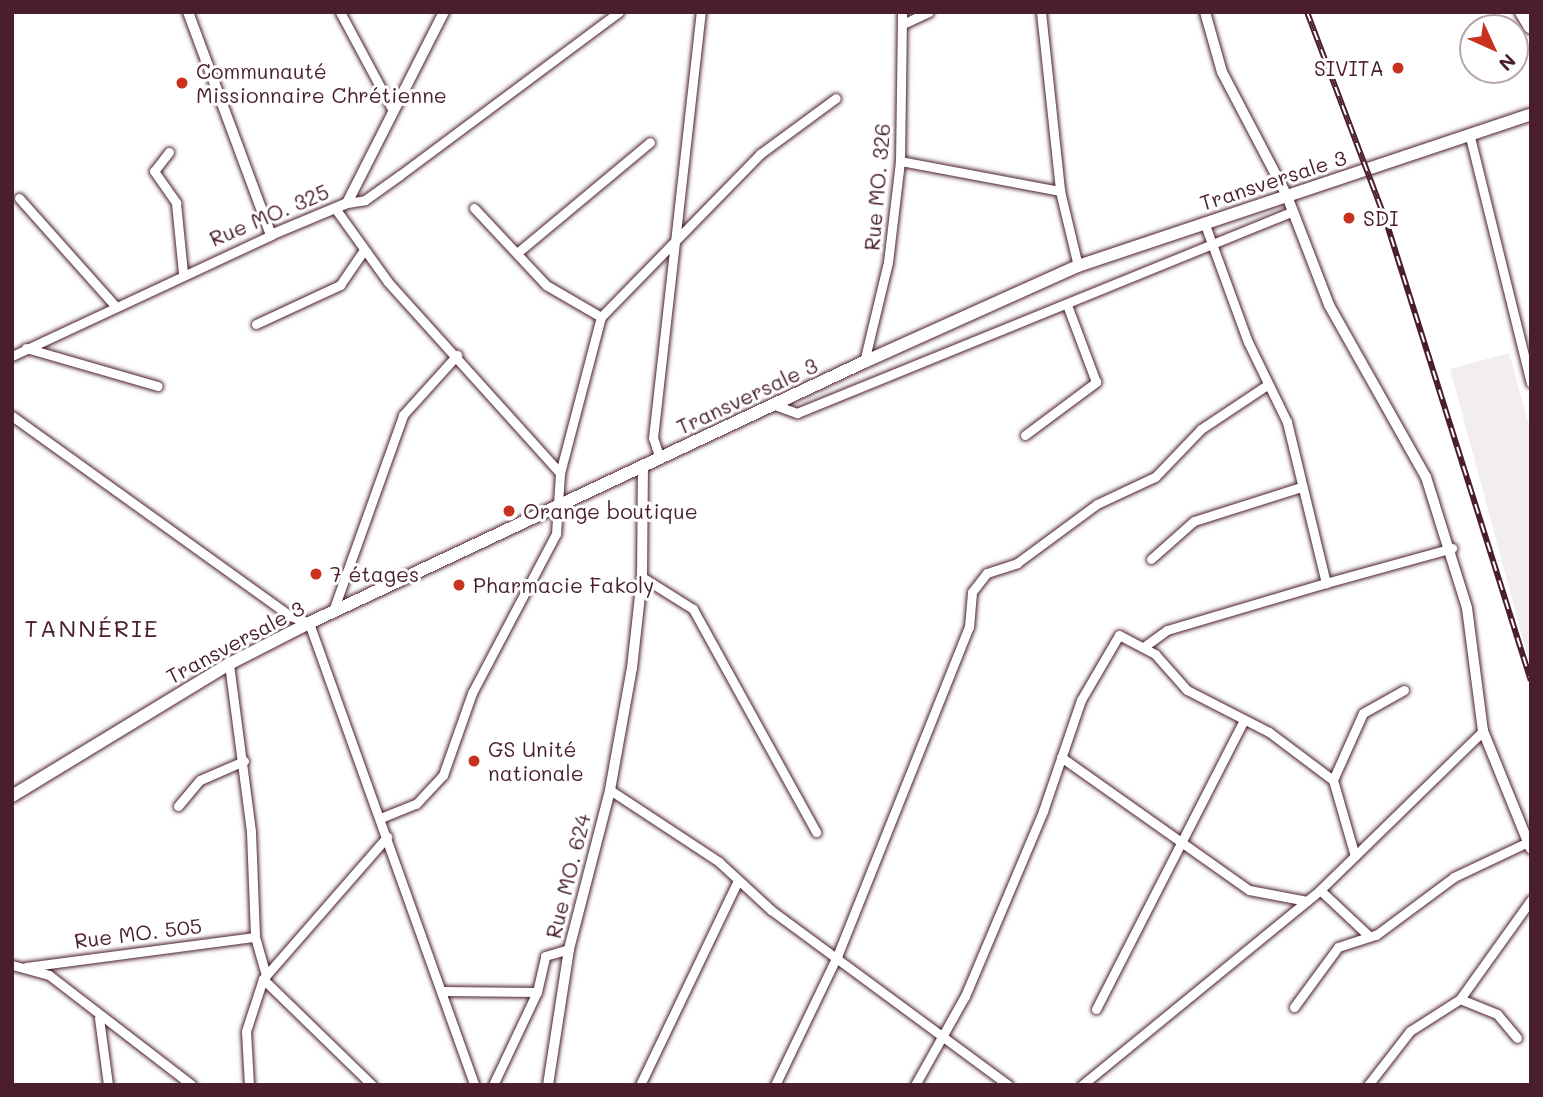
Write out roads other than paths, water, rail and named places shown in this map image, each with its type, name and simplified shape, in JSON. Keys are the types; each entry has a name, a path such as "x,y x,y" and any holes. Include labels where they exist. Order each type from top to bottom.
{"main road":[{"path":"1522,12 1531,27"},
{"name":"Transversale 3","path":"13,795 229,664 333,611 864,362 1078,266 1204,222 1470,138 1531,114"}],"street":[{"path":"188,12 271,235"},
{"path":"340,12 392,109"},
{"name":"Rue MO. 325","path":"12,356 183,273 271,235 337,211 346,203 444,12"},
{"path":"346,203 373,194 619,12"},
{"path":"660,459 653,438 701,12"},
{"name":"Rue MO. 326","path":"864,362 888,262 900,161 905,23 902,12"},
{"path":"905,23 929,12"},
{"path":"1041,12 1060,191 1078,266"},
{"path":"1205,12 1222,72 1287,196 1329,305 1426,477 1452,548 1483,731 1529,846 1454,877 1369,936 1338,947 1294,1007"},
{"path":"383,817 416,804 443,775 472,694 556,534 560,506 560,473 601,317 678,233 760,154 835,98"},
{"path":"1470,138 1531,383"},
{"path":"517,253 650,142"},
{"path":"169,152 153,171 176,203 183,273"},
{"path":"900,161 1060,191"},
{"path":"19,198 116,307"},
{"path":"474,208 545,285 601,317"},
{"path":"337,211 364,250 560,473"},
{"path":"772,404 797,413 1292,212"},
{"path":"1204,222 1210,245 1267,385 1286,422 1326,583"},
{"path":"256,324 340,285 364,250"},
{"path":"1025,435 1096,382 1067,305"},
{"path":"26,348 158,386"},
{"path":"333,611 403,415 457,355"},
{"path":"775,1085 838,954 969,627 972,592 983,577 1017,563 1097,504 1155,477 1202,429 1267,385"},
{"path":"12,416 290,616 309,624 383,817 387,836 474,1085"},
{"name":"Rue MO. 624","path":"548,1085 569,950 610,790 642,577 643,467"},
{"path":"1151,559 1194,521 1301,487"},
{"path":"1145,646 1167,631 1452,548"},
{"path":"642,577 693,610 816,832"},
{"path":"915,1085 940,1035 965,996 1061,757 1081,699 1116,637 1126,634 1145,646 1187,690 1244,720 1333,780 1355,856"},
{"path":"229,664 244,761 255,937 265,977 372,1085"},
{"path":"1333,780 1363,713 1404,690"},
{"path":"1097,1009 1244,720"},
{"path":"1082,1085 1320,890 1483,731"},
{"path":"1061,757 1184,838 1249,890 1307,901"},
{"path":"178,806 200,780 244,761"},
{"path":"610,790 838,954 1008,1085"},
{"path":"249,1085 246,1031 265,977 387,836"},
{"path":"640,1085 738,880"},
{"path":"1320,890 1369,936"},
{"path":"1368,1085 1410,1031 1460,999 1531,900"},
{"name":"Rue MO. 505","path":"26,967 255,937"},
{"path":"493,1085 537,992 545,956 569,950"},
{"path":"12,965 49,975 99,1018 192,1085"},
{"path":"441,991 537,992"},
{"path":"1460,999 1497,1014 1517,1038"},
{"path":"99,1018 108,1085"}],"railway":[{"path":"1307,12 1385,218 1531,681"}],"place":[{"name":"SIVITA","path":"1398,68"},
{"name":"Communauté Missionnaire Chrétienne","path":"182,83"},
{"name":"SDI","path":"1349,218"},
{"name":"Orange boutique","path":"509,511"},
{"name":"7 étages","path":"316,574"},
{"name":"Pharmacie Fakoly","path":"459,585"},
{"name":"GS Unité nationale","path":"474,761"}],"district":[{"name":"TANNÉRIE","path":"92,628"}]}
